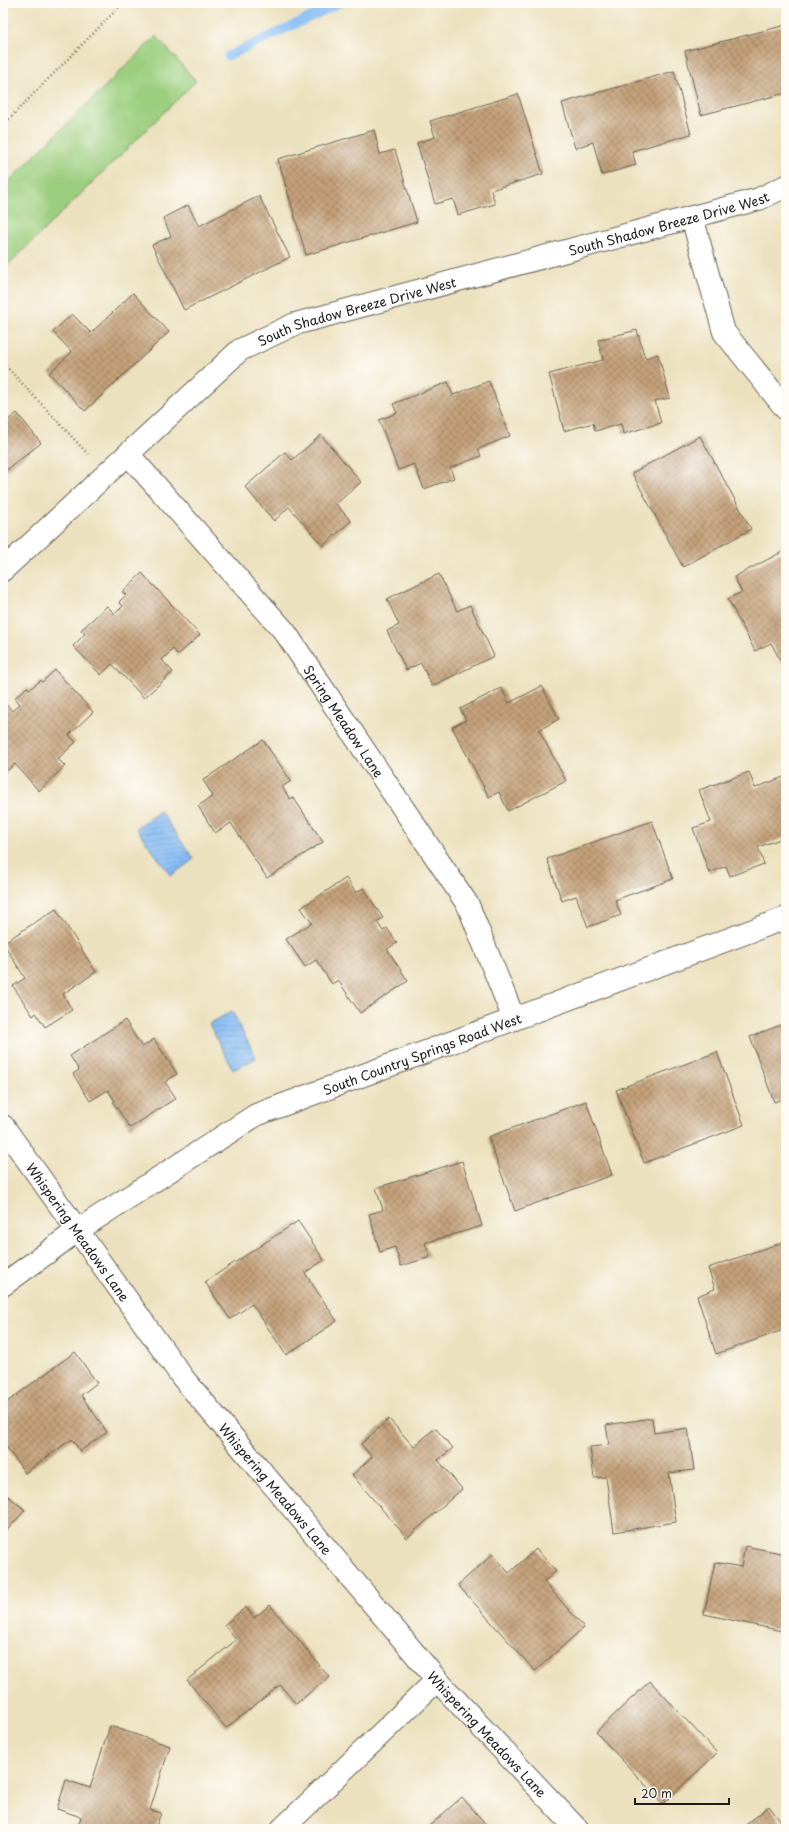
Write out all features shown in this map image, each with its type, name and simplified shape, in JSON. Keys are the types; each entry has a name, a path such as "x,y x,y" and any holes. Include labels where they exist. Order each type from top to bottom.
{"street":[{"name":"South Shadow Breeze Drive West","path":"3,570 240,350 294,324 759,199 786,186"},
{"path":"692,217 724,332 786,409"},
{"name":"Spring Meadow Lane","path":"128,454 285,632 468,905 514,1019"},
{"name":"South Country Springs Road West","path":"3,1285 78,1230 256,1114 786,918"},
{"name":"Whispering Meadows Lane","path":"3,1126 183,1378 437,1680 577,1829"},
{"path":"282,1829 437,1680"}],"path":[{"path":"3,125 123,3"},
{"path":"3,363 93,460"}],"green space":[{"path":"156,36 196,81 3,270 3,187"}],"water":[{"path":"160,811 194,859 171,876 136,828"},
{"path":"232,1011 256,1058 233,1070 209,1024"}],"building":[{"path":"786,25 786,93 701,115 685,51"},
{"path":"674,71 691,134 632,151 636,165 602,175 593,142 575,148 562,103"},
{"path":"518,94 543,174 491,190 495,204 458,215 453,199 435,204 417,143 435,137 430,121"},
{"path":"374,130 380,154 395,150 417,222 306,255 278,159"},
{"path":"259,196 290,257 184,310 152,245 171,236 163,218 188,205 199,226"},
{"path":"133,293 169,332 85,411 49,373 72,352 53,332 72,314 91,333"},
{"path":"637,330 645,358 658,354 670,398 655,401 661,423 623,434 621,424 595,431 593,423 564,431 549,374 603,360 598,340"},
{"path":"489,381 510,436 478,449 481,456 450,468 454,478 424,489 414,464 398,470 379,420 397,413 393,404 448,382 453,395"},
{"path":"17,413 41,443 3,473 3,424"},
{"path":"321,435 361,482 336,504 351,521 323,546 289,507 274,521 245,487 285,452 292,460"},
{"path":"700,436 751,529 683,567 632,473"},
{"path":"786,550 786,671 771,643 755,651 728,599 742,592 734,577"},
{"path":"142,573 200,635 178,655 173,649 162,660 173,672 144,698 112,664 101,675 73,646 85,634 81,630 107,606 115,614 123,606 119,602 126,595 122,592"},
{"path":"439,574 457,611 470,605 494,656 432,686 421,663 406,670 387,631 399,625 387,599"},
{"path":"55,670 93,712 69,735 76,742 58,759 65,766 39,791 15,764 3,774 3,701 12,711 20,704 15,698 27,687 30,689 41,680 42,682"},
{"path":"542,686 559,719 539,730 566,781 508,811 499,792 489,797 452,727 466,720 460,709 501,688 509,703"},
{"path":"263,740 291,781 282,787 290,799 293,797 323,842 267,878 231,823 215,833 198,806 213,796 203,780"},
{"path":"749,772 755,788 786,776 786,837 758,847 764,864 730,876 726,866 709,873 693,828 711,822 699,790"},
{"path":"652,821 673,879 615,900 621,915 588,927 576,896 562,901 547,859"},
{"path":"346,878 356,893 363,888 383,918 377,922 383,931 387,928 397,943 387,949 408,981 360,1013 338,980 332,984 316,960 305,967 286,939 312,923 301,908"},
{"path":"56,909 96,972 63,994 72,1010 45,1027 36,1013 33,1016 13,986 25,978 3,943"},
{"path":"125,1020 142,1047 154,1039 177,1074 165,1082 176,1098 130,1128 113,1102 115,1101 108,1090 90,1101 73,1074 79,1070 70,1056"},
{"path":"786,1023 786,1098 774,1102 750,1037"},
{"path":"717,1052 744,1125 644,1163 616,1090"},
{"path":"586,1101 612,1175 515,1211 488,1137"},
{"path":"462,1161 482,1226 425,1243 430,1257 401,1266 395,1247 380,1252 369,1214 383,1210 376,1188"},
{"path":"298,1221 324,1260 305,1273 337,1321 286,1355 252,1304 230,1319 205,1282"},
{"path":"786,1241 786,1329 716,1354 697,1296 715,1289 708,1268"},
{"path":"75,1352 97,1383 81,1395 107,1432 80,1451 72,1439 25,1473 3,1442 3,1405"},
{"path":"652,1418 654,1433 688,1428 694,1470 669,1473 676,1522 614,1532 606,1477 594,1478 590,1447 609,1445 606,1425"},
{"path":"389,1419 414,1447 435,1428 453,1448 438,1460 462,1489 407,1538 352,1475 372,1457 361,1444"},
{"path":"3,1492 25,1510 3,1535"},
{"path":"745,1546 786,1554 786,1632 704,1614 715,1562 741,1567"},
{"path":"536,1549 556,1571 544,1582 584,1627 535,1671 458,1585 493,1554 509,1573"},
{"path":"270,1605 329,1677 296,1704 280,1685 226,1728 187,1680 236,1640 224,1625 246,1607 254,1618"},
{"path":"650,1681 717,1753 663,1804 596,1732"},
{"path":"110,1726 170,1746 150,1810 161,1813 155,1829 77,1829 81,1817 57,1809 66,1780 90,1788"},
{"path":"462,1797 490,1829 426,1829"},
{"path":"769,1806 786,1829 741,1829"}],"waterway":[{"path":"228,56 340,3"}]}
